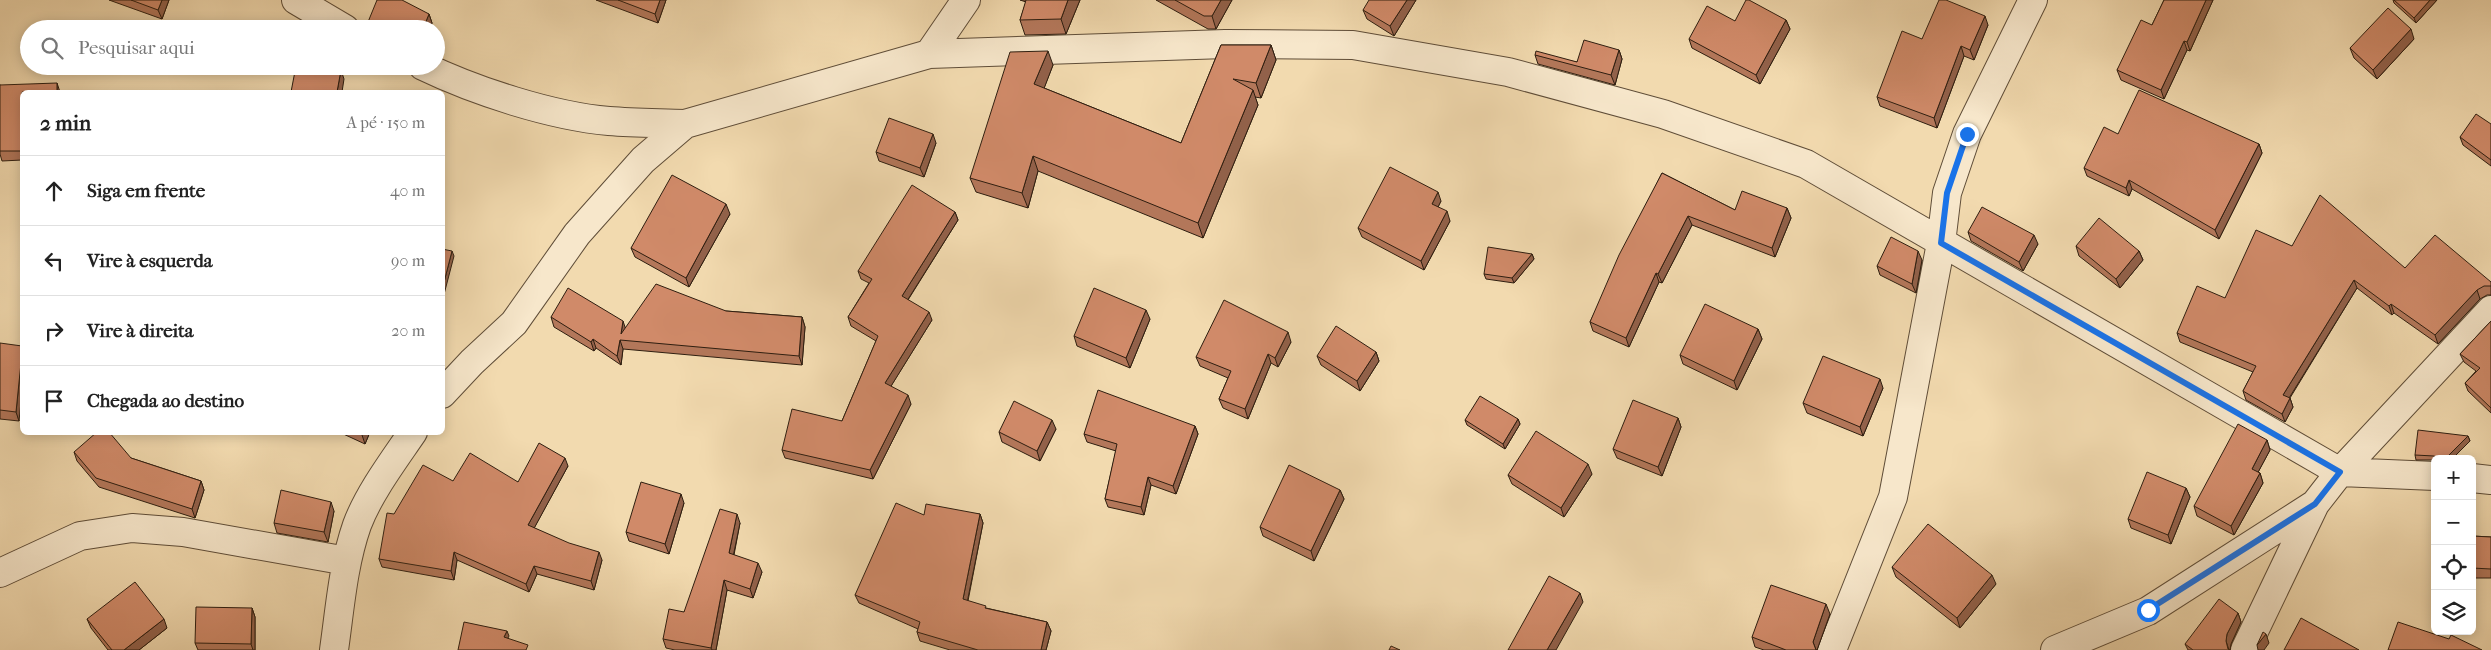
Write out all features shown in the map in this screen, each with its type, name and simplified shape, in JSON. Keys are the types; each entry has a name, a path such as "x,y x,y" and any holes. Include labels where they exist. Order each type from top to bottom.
{"street":[{"path":"296,0 330,20"},
{"path":"929,54 966,0"},
{"path":"1832,650 1893,497 1941,243 1947,193 1967,134 2033,0"},
{"path":"440,75 454,82 546,109 608,121 685,124 929,54 1225,44 1353,45 1508,72 1663,114 1806,164 2340,472 2431,476"},
{"path":"445,391 472,362 514,323 577,234 643,160 685,124"},
{"path":"2245,650 2315,504 2340,472 2491,310"},
{"path":"334,650 347,561 358,524 387,470 411,435"},
{"path":"2476,478 2491,480"},
{"path":"2054,650 2148,610 2315,504"},
{"path":"0,573 80,536 132,528 183,532 347,561"}],"building":[{"path":"131,0 162,0 158,10"},
{"path":"377,0 402,0 429,14 427,20 369,20"},
{"path":"618,0 660,0 655,14"},
{"path":"1026,0 1068,0 1061,19 1020,20"},
{"path":"1175,0 1221,0 1212,16 1204,16"},
{"path":"1369,0 1407,0 1390,26 1363,10"},
{"path":"1746,0 1786,20 1756,75 1689,39 1707,6 1735,21"},
{"path":"1939,0 1946,0 1985,16 1970,50 1961,46 1934,118 1877,97 1902,31 1922,39"},
{"path":"2164,0 2206,0 2187,42 2184,41 2161,90 2117,70 2141,20 2152,25"},
{"path":"2394,0 2430,0 2414,18"},
{"path":"2388,8 2411,29 2373,70 2350,48"},
{"path":"1584,40 1619,50 1611,75 1535,55 1536,51 1577,62"},
{"path":"1221,45 1271,45 1256,83 1233,79 1253,90 1198,223 1033,156 1022,193 970,178 1010,52 1048,51 1034,84 1181,143"},
{"path":"294,75 340,75 337,90 291,90"},
{"path":"57,83 57,90 20,90 20,151 0,151 0,85"},
{"path":"2139,90 2259,144 2215,230 2129,180 2126,188 2084,168 2104,127 2118,134"},
{"path":"2476,114 2491,124 2491,160 2460,137"},
{"path":"889,118 933,134 920,168 876,152"},
{"path":"1390,167 1438,192 1432,204 1447,211 1421,261 1358,228"},
{"path":"1662,173 1735,210 1742,191 1787,208 1772,248 1688,216 1658,274 1656,273 1626,338 1590,322 1619,255"},
{"path":"672,175 726,204 686,278 631,248"},
{"path":"912,185 955,212 902,296 929,312 885,383 908,395 870,470 782,450 792,409 842,421 878,336 848,317 872,279 858,271"},
{"path":"2320,195 2405,268 2435,235 2491,282 2491,286 2484,286 2477,290 2435,335 2391,304 2389,306 2354,280 2283,395 2290,398 2282,414 2243,391 2256,366 2177,333 2197,286 2225,298 2256,230 2292,246"},
{"path":"1982,207 2034,235 2019,262 1968,232"},
{"path":"2099,218 2139,251 2116,279 2076,246"},
{"path":"1891,237 1918,251 1912,284 1877,266"},
{"path":"1488,247 1532,254 1512,278 1484,274"},
{"path":"445,250 452,251 445,278"},
{"path":"656,284 726,311 802,317 799,356 620,340 617,356 593,339 591,342 551,317 568,288 623,321 621,334"},
{"path":"1094,288 1146,310 1126,358 1074,336"},
{"path":"1224,300 1288,332 1275,358 1268,354 1245,409 1219,399 1231,371 1196,357"},
{"path":"1705,304 1758,329 1734,381 1680,355"},
{"path":"2491,321 2491,408 2465,383 2480,368 2460,354"},
{"path":"1336,326 1376,352 1357,381 1317,356"},
{"path":"0,343 20,346 20,373 16,412 0,410"},
{"path":"1823,356 1880,379 1860,427 1803,403"},
{"path":"1098,390 1195,426 1173,486 1148,477 1141,507 1105,499 1117,444 1084,434"},
{"path":"1480,396 1518,419 1503,444 1465,420"},
{"path":"1633,400 1678,418 1658,467 1613,449"},
{"path":"1014,401 1052,420 1037,451 999,432"},
{"path":"2238,424 2267,440 2252,469 2260,473 2231,526 2194,506"},
{"path":"2418,430 2468,436 2449,455 2415,455"},
{"path":"1536,431 1588,464 1561,508 1508,475"},
{"path":"94,435 112,435 131,458 201,481 192,509 96,478 74,452"},
{"path":"539,443 565,458 528,525 569,543 599,552 591,581 534,566 526,584 454,552 451,571 379,559 387,513 394,514 423,465 453,481 470,453 518,482"},
{"path":"1289,465 1340,490 1311,551 1260,527"},
{"path":"2147,472 2186,488 2168,535 2128,519"},
{"path":"641,482 681,494 665,544 626,532"},
{"path":"281,490 331,502 324,532 274,523"},
{"path":"896,503 924,515 926,504 980,514 963,599 986,606 985,608 1047,622 1041,650 978,650 917,632 920,622 855,595"},
{"path":"720,509 737,514 729,553 758,563 750,589 724,580 711,648 663,639 669,609 684,612"},
{"path":"1928,524 1992,575 1957,618 1892,567"},
{"path":"2476,536 2491,537 2491,569 2476,568"},
{"path":"1549,576 1580,593 1547,650 1508,650"},
{"path":"135,582 164,619 124,650 112,650 87,619"},
{"path":"1771,585 1826,604 1813,642 1816,650 1786,650 1752,637"},
{"path":"2219,599 2238,613 2227,634 2226,641 2230,650 2193,650 2185,644"},
{"path":"196,607 252,608 251,644 195,643"},
{"path":"2301,618 2359,650 2284,650"},
{"path":"464,622 507,631 504,637 528,645 526,650 458,650"},
{"path":"2398,622 2431,633 2431,635 2449,639 2451,635 2482,650 2388,650"},
{"path":"2263,632 2266,634 2257,645"},
{"path":"1391,646 1400,650 1389,650"}],"route":[{"path":"1967,134 1947,193 1941,243 2340,472 2315,504 2148,610"}]}
